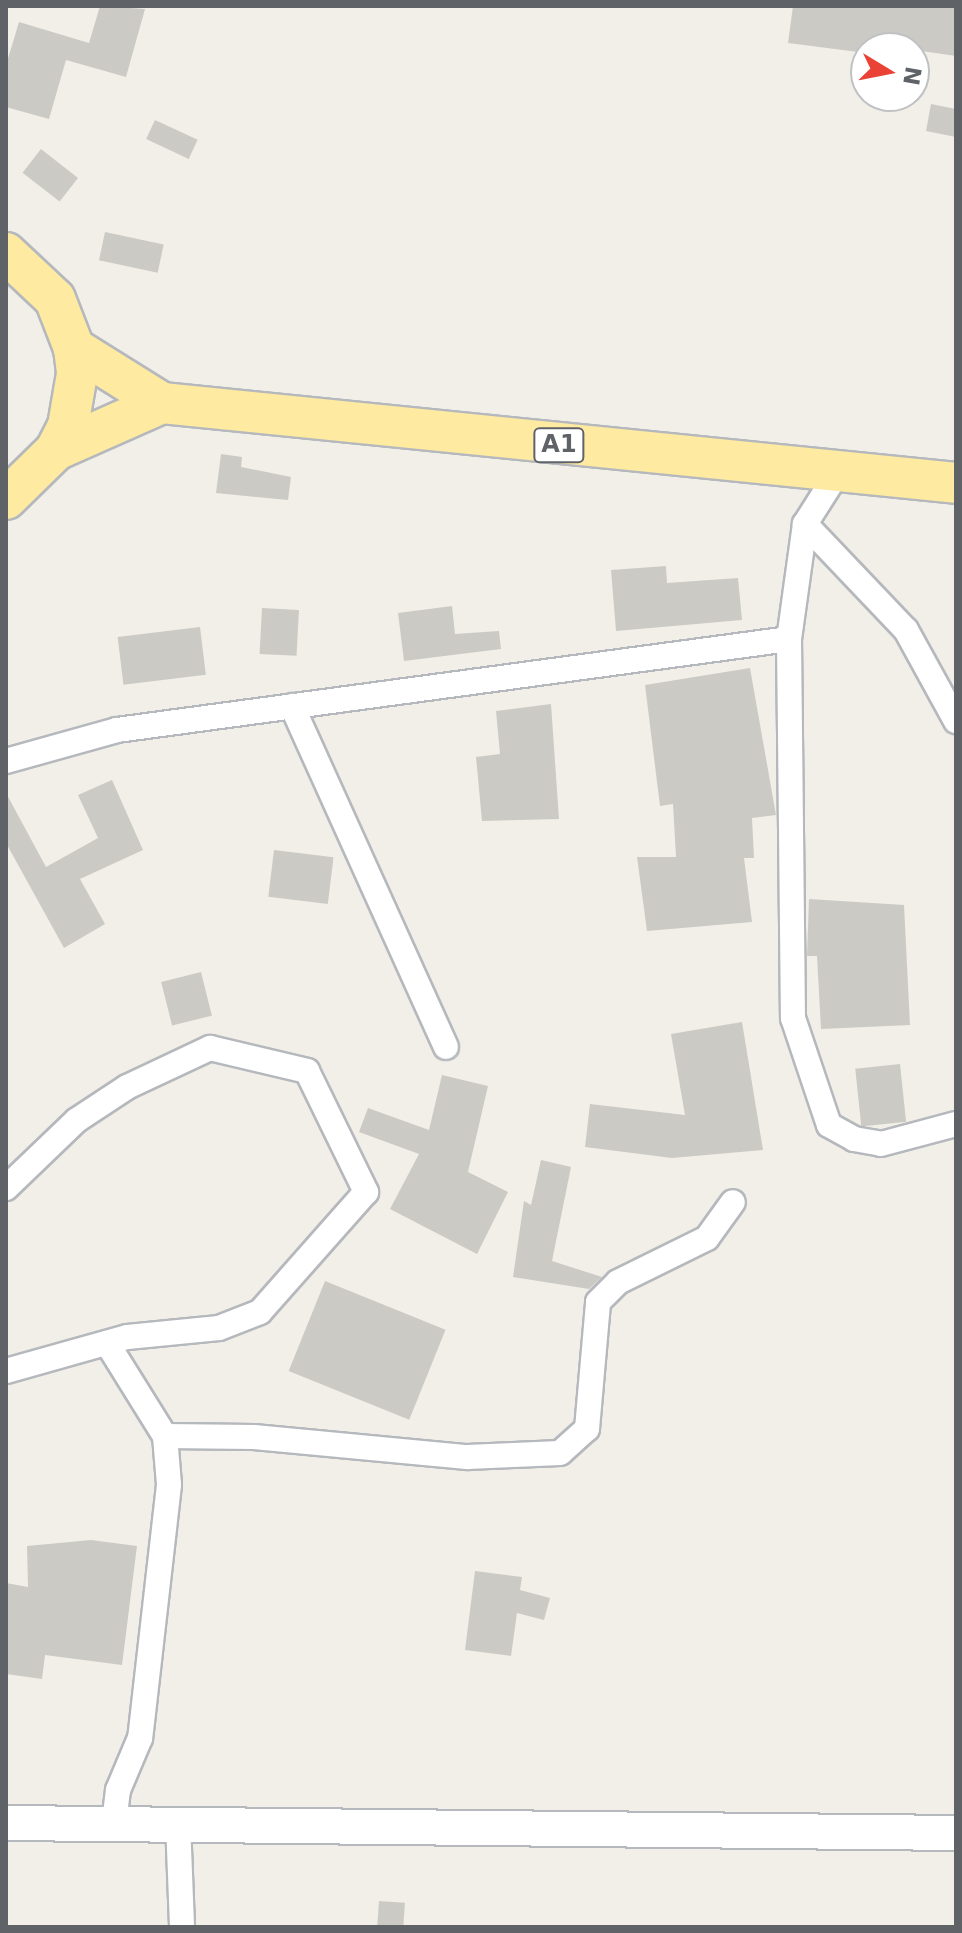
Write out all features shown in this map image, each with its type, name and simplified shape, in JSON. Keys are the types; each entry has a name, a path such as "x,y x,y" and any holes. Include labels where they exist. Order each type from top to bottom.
{"highway":[{"path":"6,253 55,299 74,348 75,400 56,450 6,499"},
{"name":"A1","path":"74,348 162,403 956,483"},
{"name":"A1","path":"56,450 162,403"}],"main road":[{"path":"6,1823 178,1822 956,1833"}],"street":[{"path":"838,472 805,524 789,639 793,1018 809,1079 829,1125 854,1139 906,1141 956,1124"},
{"path":"805,524 906,630 956,721"},
{"path":"6,761 117,730 789,639"},
{"path":"292,706 446,1047"},
{"path":"6,1188 77,1120 127,1087 210,1048 307,1071 366,1192 260,1312 219,1328 107,1343 6,1371"},
{"path":"165,1436 254,1437 467,1457 560,1453 587,1429 598,1302 618,1282 707,1238 733,1202"},
{"path":"107,1343 165,1436 169,1485 153,1646 140,1738 118,1790 114,1822"},
{"path":"178,1822 182,1927"}],"building":[{"path":"100,6 145,9 126,77 66,60 49,119 6,107 6,65 19,22 89,43"},
{"path":"793,6 956,8 956,56 930,52 930,32 850,32 850,51 788,43"},
{"path":"931,104 956,109 956,137 926,131"},
{"path":"155,120 198,140 189,159 146,139"},
{"path":"41,149 78,178 60,202 23,173"},
{"path":"105,232 164,244 158,273 99,260"},
{"path":"221,454 242,457 241,467 291,477 288,500 216,493"},
{"path":"666,566 667,583 738,578 742,620 616,631 611,570"},
{"path":"452,606 455,634 499,631 501,649 404,661 398,613"},
{"path":"262,608 299,610 297,656 260,654"},
{"path":"200,627 206,675 123,685 118,637"},
{"path":"750,668 776,815 752,818 754,858 744,858 752,922 647,931 637,857 676,857 673,804 660,806 645,685"},
{"path":"551,704 559,819 482,821 476,757 500,754 496,711"},
{"path":"112,780 143,850 80,879 105,924 64,948 6,843 6,793 46,867 98,838 78,795"},
{"path":"274,850 334,857 328,904 268,897"},
{"path":"809,899 904,905 910,1025 821,1029 817,956 807,956"},
{"path":"201,972 212,1016 172,1026 161,982"},
{"path":"742,1022 763,1150 672,1158 585,1147 590,1104 685,1115 671,1034"},
{"path":"900,1064 906,1122 861,1126 855,1069"},
{"path":"442,1075 488,1086 468,1172 508,1192 477,1254 390,1209 419,1154 359,1132 368,1108 429,1130"},
{"path":"541,1160 571,1167 552,1261 602,1277 589,1289 513,1277 524,1201 531,1205"},
{"path":"325,1281 446,1330 409,1420 289,1371"},
{"path":"91,1540 137,1546 122,1665 45,1655 42,1679 6,1674 6,1583 28,1587 27,1546"},
{"path":"475,1571 522,1577 520,1590 550,1598 544,1620 517,1613 511,1656 465,1650"},
{"path":"379,1901 405,1903 403,1927 377,1927"}]}
